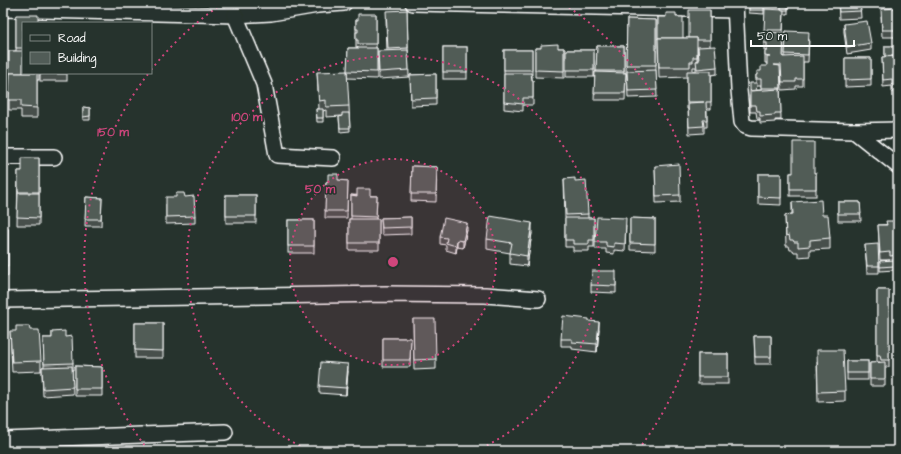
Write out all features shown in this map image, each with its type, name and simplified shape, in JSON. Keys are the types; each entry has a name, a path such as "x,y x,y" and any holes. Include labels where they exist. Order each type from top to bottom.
{"street":[{"path":"3,9 235,15 271,13 318,5 344,3"},
{"path":"413,3 735,6 739,90 742,122 745,126 750,128 854,131 898,130"},
{"path":"235,15 264,84 277,155 333,158"},
{"path":"854,131 898,166"},
{"path":"3,157 54,157"},
{"path":"3,300 386,294 485,295 538,299"},
{"path":"3,440 225,432"}],"building":[{"path":"749,3 764,3 764,10 749,10"},
{"path":"781,3 788,3 788,10 781,10"},
{"path":"838,3 860,3 861,11 839,12"},
{"path":"898,8 898,30 882,30 881,9"},
{"path":"765,9 784,10 783,30 764,30"},
{"path":"407,10 408,48 388,49 386,11"},
{"path":"689,10 710,10 710,40 697,40 697,38 689,38"},
{"path":"666,13 676,13 676,17 683,17 683,38 658,38 658,17 666,17"},
{"path":"358,14 376,14 376,44 358,44 358,40 356,40 356,32 358,32 358,29 356,29 356,20 358,20"},
{"path":"16,15 38,15 38,22 22,22 22,48 16,48"},
{"path":"627,19 656,20 656,65 626,65"},
{"path":"867,21 871,43 847,47 844,24"},
{"path":"786,31 809,32 808,55 785,54"},
{"path":"764,32 784,33 783,57 803,56 803,79 796,79 796,82 782,82 781,65 774,65 780,66 781,88 761,88 761,79 756,79 757,71 761,71 761,66 767,66 767,57 770,57 765,56 765,51 767,51 767,43 764,43"},
{"path":"658,38 697,38 697,57 693,57 693,62 690,62 690,67 659,67"},
{"path":"558,44 558,48 564,48 564,71 535,70 535,48 541,48 541,45"},
{"path":"597,46 624,46 624,71 596,71"},
{"path":"715,46 717,67 697,69 696,61 699,61 698,47"},
{"path":"885,46 898,46 898,56 885,56"},
{"path":"443,47 467,47 467,72 443,72"},
{"path":"348,48 377,48 377,72 347,71"},
{"path":"408,50 409,70 379,72 378,51"},
{"path":"504,50 532,50 532,70 504,70"},
{"path":"566,50 594,50 594,70 566,70"},
{"path":"9,51 22,51 22,73 9,73"},
{"path":"898,56 898,85 892,85 892,79 883,80 882,57"},
{"path":"845,58 871,58 871,79 845,80"},
{"path":"656,70 657,90 628,91 627,71"},
{"path":"347,71 349,106 326,107 326,100 319,101 317,72"},
{"path":"687,71 711,71 711,102 706,102 707,120 703,120 704,126 689,127 688,103 704,102 687,102"},
{"path":"595,72 626,73 625,93 594,93"},
{"path":"10,73 37,74 37,108 21,107 21,100 9,100"},
{"path":"504,73 531,73 533,80 533,98 523,98 523,104 504,102"},
{"path":"436,74 436,98 411,99 410,75"},
{"path":"3,75 7,75 7,91 3,92"},
{"path":"750,83 757,83 756,90 750,91"},
{"path":"780,89 781,113 760,116 760,111 757,111 756,105 750,105 750,91"},
{"path":"83,107 90,108 90,116 83,117"},
{"path":"316,109 323,109 323,118 317,118"},
{"path":"342,113 349,113 350,128 340,128 339,117 342,116"},
{"path":"793,142 814,142 814,173 816,173 816,189 790,189 790,173 793,173"},
{"path":"22,158 39,158 39,192 18,192 18,171 22,171"},
{"path":"679,164 680,195 656,196 655,166"},
{"path":"412,166 437,167 436,194 411,194"},
{"path":"328,174 338,174 338,180 348,181 347,211 325,211 326,182 328,182"},
{"path":"758,174 781,174 781,198 758,197"},
{"path":"575,178 575,181 586,180 588,214 566,215 564,179"},
{"path":"357,189 370,189 370,196 377,196 376,217 351,216 351,195 357,196"},
{"path":"18,193 39,193 39,218 17,217"},
{"path":"176,193 184,193 185,197 194,196 195,216 166,217 166,197 176,197"},
{"path":"226,195 256,195 256,216 226,216"},
{"path":"86,197 102,198 101,219 85,219"},
{"path":"821,200 822,215 828,215 830,238 810,240 810,246 798,247 798,242 790,240 789,235 786,236 785,215 793,214 792,202"},
{"path":"838,202 860,202 861,214 838,214"},
{"path":"490,216 532,223 527,256 510,253 512,243 487,239"},
{"path":"411,217 411,227 382,228 381,218"},
{"path":"597,217 626,218 625,244 614,243 614,247 606,246 606,242 595,242"},
{"path":"444,218 467,223 463,241 457,240 456,246 446,243 447,238 440,237"},
{"path":"565,218 594,218 594,240 589,240 589,244 573,244 573,240 565,240"},
{"path":"630,218 655,219 655,244 630,243"},
{"path":"349,219 379,219 379,243 349,243"},
{"path":"288,220 314,220 314,246 288,246"},
{"path":"886,221 897,221 898,255 890,256 890,252 880,253 878,225 887,225"},
{"path":"3,229 8,229 8,266 3,266"},
{"path":"878,244 879,266 867,266 865,245"},
{"path":"894,260 894,266 880,267 880,261"},
{"path":"592,271 616,271 616,286 591,285"},
{"path":"877,290 889,290 889,360 881,360 880,355 877,355"},
{"path":"3,307 5,344 3,344"},
{"path":"563,316 589,319 589,321 599,322 597,344 572,342 572,339 561,339"},
{"path":"413,319 435,319 436,359 414,360"},
{"path":"135,323 163,323 163,351 135,350"},
{"path":"16,326 29,326 30,330 39,330 41,361 12,362 10,331 16,331"},
{"path":"65,331 65,337 72,336 73,363 44,364 43,338 52,338 52,332"},
{"path":"754,336 771,336 771,357 755,357"},
{"path":"383,338 411,338 410,360 383,360"},
{"path":"817,350 843,350 845,391 818,392"},
{"path":"698,354 728,354 728,377 698,377"},
{"path":"847,361 868,361 868,373 847,373"},
{"path":"321,362 348,364 346,388 319,386"},
{"path":"885,362 885,379 870,379 870,363"},
{"path":"72,366 73,387 43,389 42,367"},
{"path":"75,366 102,367 102,389 75,389"}]}
